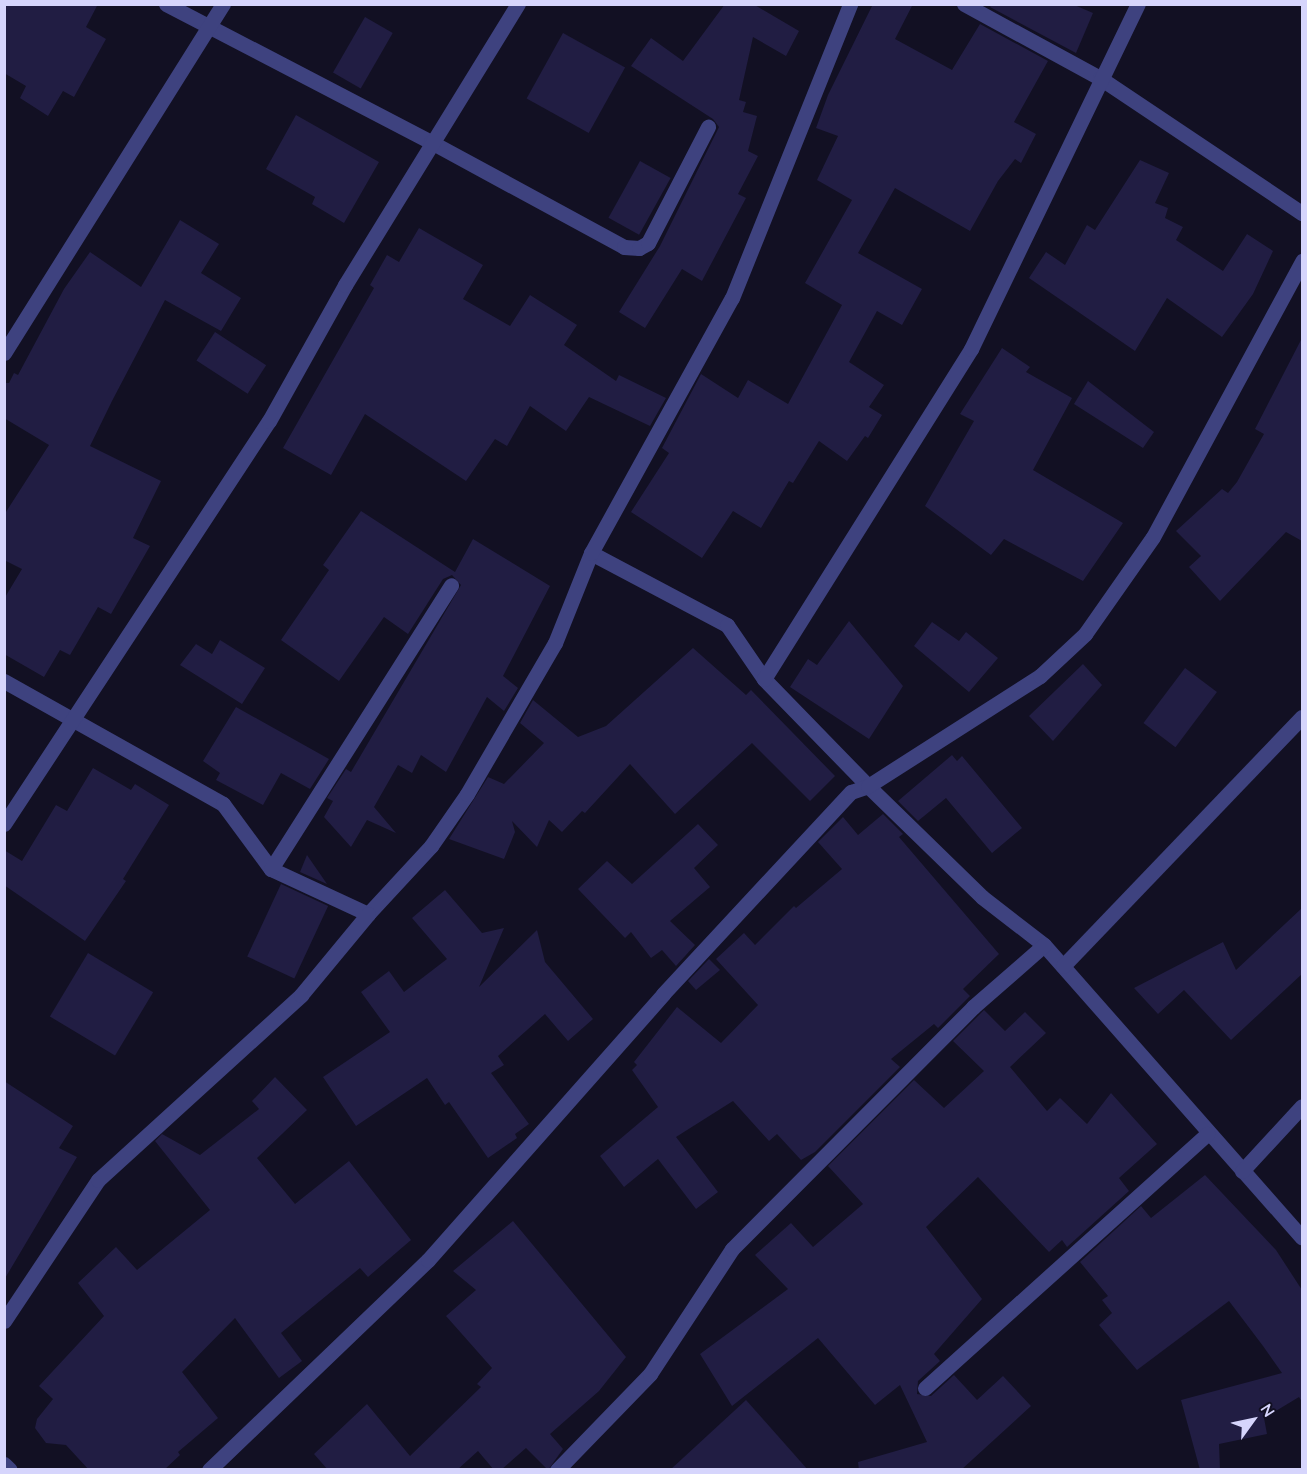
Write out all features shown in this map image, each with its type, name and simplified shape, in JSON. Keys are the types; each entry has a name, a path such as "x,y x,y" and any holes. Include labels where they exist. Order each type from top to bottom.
{"street":[{"path":"165,4 209,30 432,142 624,247 639,248 657,229 708,127"},
{"path":"4,353 209,30 223,4"},
{"path":"4,824 269,421 432,142 518,4"},
{"path":"4,1321 98,1180 301,995 368,914 431,846 467,794 555,643 591,553 732,298 850,4"},
{"path":"964,4 1100,78 1302,213"},
{"path":"764,679 971,349 1100,78 1138,4"},
{"path":"209,1470 428,1260 663,994 850,792 868,786 1040,676 1085,634 1153,537 1302,261"},
{"path":"591,553 727,626 764,679 868,786 982,897 1044,945 1207,1134 1302,1238"},
{"path":"271,869 451,585"},
{"path":"4,681 223,804 271,869 368,914"},
{"path":"1063,966 1302,717"},
{"path":"557,1470 650,1374 732,1249 973,1007 1044,945"},
{"path":"1242,1171 1302,1106"},
{"path":"925,1388 1207,1134"},
{"path":"4,1464 10,1470"}],"building":[{"path":"4,4 98,4 86,27 106,39 74,97 63,91 48,116 20,98 26,86 4,73"},
{"path":"725,4 753,4 799,31 786,56 753,37 739,100 746,102 743,112 757,116 748,151 758,156 738,194 746,198 702,281 682,269 645,328 619,312 660,246 719,127 713,119 631,66 651,38 683,61"},
{"path":"873,4 913,4 895,39 952,70 980,24 1048,61 1014,122 1036,134 1021,163 1015,159 998,181 970,231 895,188 858,253 922,289 902,325 877,311 849,362 884,385 869,407 882,415 868,438 865,436 847,461 819,441 793,483 789,481 761,528 733,511 702,558 631,512 669,453 662,448 701,374 738,398 748,380 788,404 842,305 805,283 852,200 817,180 838,136 816,128 828,95"},
{"path":"992,4 1072,4 1093,13 1076,53 990,7"},
{"path":"365,17 393,33 361,88 333,72"},
{"path":"563,33 625,67 589,133 527,99"},
{"path":"296,115 379,162 344,223 312,204 315,197 266,169"},
{"path":"1140,160 1169,173 1155,203 1168,208 1165,218 1183,227 1176,240 1223,271 1247,234 1273,251 1253,294 1222,337 1167,298 1135,351 1029,278 1046,252 1065,265 1087,225 1095,230"},
{"path":"640,161 671,178 639,235 608,218"},
{"path":"180,220 219,244 201,273 241,298 221,331 165,300 112,401 90,446 161,481 133,538 150,546 111,614 98,607 70,655 60,650 44,677 4,654 4,599 22,569 4,560 4,515 49,445 4,418 4,383 9,383 14,373 18,375 64,289 90,252 141,287"},
{"path":"419,228 483,265 463,299 510,326 530,295 577,325 564,345 616,381 619,375 666,398 650,426 589,397 566,431 530,406 507,446 495,439 466,481 365,414 331,475 283,448 374,288 370,285 387,255 399,262"},
{"path":"215,332 266,365 248,394 196,361"},
{"path":"1302,338 1302,541 1286,532 1220,601 1189,567 1201,556 1176,531 1222,489 1228,493 1237,482 1264,434 1255,429"},
{"path":"1002,348 1030,367 1026,372 1072,398 1033,470 1123,523 1083,581 1004,539 991,555 925,506 974,421 960,414"},
{"path":"1088,381 1154,432 1143,448 1074,404"},
{"path":"361,511 455,572 473,539 550,586 503,676 518,688 504,711 487,697 446,772 421,755 412,773 398,765 374,807 396,833 367,820 351,847 324,817 333,801 327,798 346,769 351,772 461,585 452,575 443,579 408,634 384,617 339,681 281,640 329,570 323,565"},
{"path":"849,621 903,686 869,739 790,687 808,659 817,665"},
{"path":"932,622 959,641 966,632 998,658 969,692 914,646"},
{"path":"220,640 265,668 242,704 180,665 196,644 212,654"},
{"path":"693,648 746,695 751,690 835,776 810,801 752,743 675,814 630,764 585,813 582,811 562,832 549,820 537,847 512,821 515,832 504,859 449,839 488,777 504,784 544,743 520,723 533,700 578,737 606,726"},
{"path":"1083,664 1102,685 1053,741 1029,716"},
{"path":"1185,668 1217,692 1175,747 1143,723"},
{"path":"236,707 329,759 310,789 281,773 263,805 216,780 220,773 203,761"},
{"path":"952,755 957,761 962,756 1022,828 992,853 946,798 918,821 898,801"},
{"path":"93,768 131,790 135,784 169,805 123,879 126,881 85,941 4,885 4,850 22,861 56,805 67,811"},
{"path":"883,814 903,834 899,837 999,954 963,989 970,996 938,1028 934,1024 891,1059 900,1067 815,1152 801,1160 777,1134 769,1141 733,1101 676,1137 718,1192 696,1209 658,1159 624,1187 600,1156 658,1107 632,1070 637,1065 634,1062 677,1007 721,1043 758,1005 716,959 744,933 755,945 794,906 796,908 842,869 818,842 843,817 858,835"},
{"path":"698,824 718,845 694,868 710,887 670,921 695,945 676,966 662,950 651,958 631,932 625,938 578,889 607,861 632,884"},
{"path":"307,855 327,884 300,872"},
{"path":"281,884 328,906 294,978 247,957"},
{"path":"445,890 482,933 504,928 479,987 537,930 545,962 593,1019 568,1041 545,1014 498,1056 504,1065 491,1073 529,1124 515,1134 517,1138 488,1158 449,1102 445,1105 427,1078 356,1126 323,1077 390,1032 361,992 389,971 404,992 447,959 412,918"},
{"path":"1302,908 1302,974 1231,1040 1184,990 1158,1014 1134,988 1223,942 1236,970"},
{"path":"88,953 153,992 115,1056 50,1016"},
{"path":"709,959 720,970 696,990 688,981"},
{"path":"984,1010 1005,1031 1025,1012 1046,1033 1010,1067 1047,1111 1060,1098 1087,1124 1111,1093 1157,1144 1119,1178 1129,1191 1067,1247 1062,1240 1049,1252 978,1177 926,1227 982,1299 934,1354 940,1361 918,1381 917,1394 931,1396 954,1375 977,1400 1003,1376 1031,1406 961,1470 859,1470 858,1462 927,1442 900,1385 875,1405 818,1338 732,1406 700,1354 788,1289 755,1255 791,1223 813,1247 863,1204 828,1166 914,1080 944,1108 984,1071 953,1041"},
{"path":"275,1077 307,1110 257,1158 295,1204 349,1161 411,1240 368,1277 360,1268 281,1333 302,1361 279,1378 235,1318 182,1372 218,1418 178,1452 180,1455 164,1470 89,1470 66,1445 46,1443 35,1428 37,1419 53,1399 39,1386 104,1316 78,1283 116,1247 137,1270 210,1210 155,1141 162,1134 200,1155 259,1109 252,1101"},
{"path":"4,1081 73,1126 59,1148 77,1157 4,1280"},
{"path":"1205,1175 1276,1250 1302,1290 1302,1402 1299,1397 1264,1418 1267,1434 1219,1444 1220,1470 1200,1470 1181,1400 1282,1373 1229,1301 1137,1370 1099,1325 1112,1313 1102,1300 1108,1296 1080,1262 1141,1206 1151,1218"},
{"path":"513,1221 626,1357 599,1391 550,1434 563,1449 548,1470 526,1448 501,1470 494,1470 478,1451 457,1470 328,1470 314,1454 367,1404 410,1456 481,1387 477,1384 492,1368 446,1316 476,1290 453,1271"},
{"path":"746,1400 808,1470 670,1470"}]}
